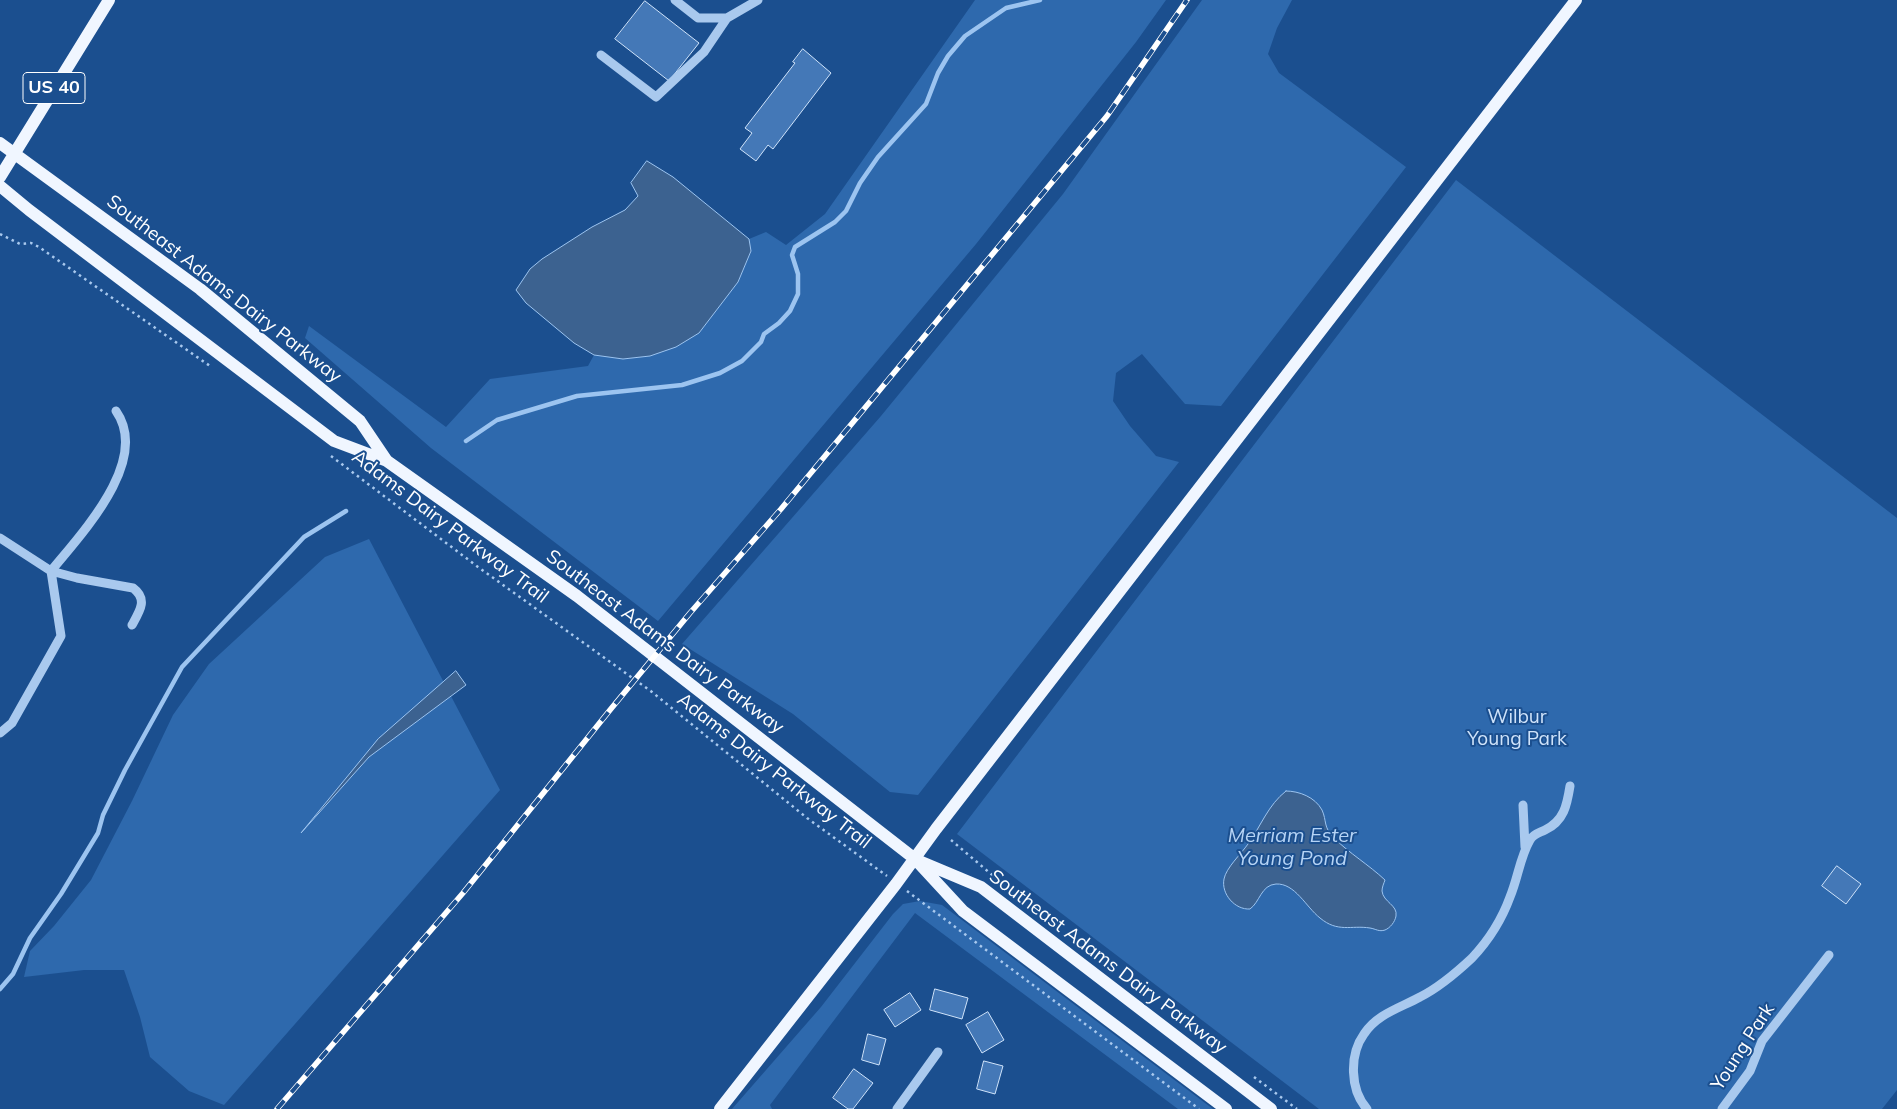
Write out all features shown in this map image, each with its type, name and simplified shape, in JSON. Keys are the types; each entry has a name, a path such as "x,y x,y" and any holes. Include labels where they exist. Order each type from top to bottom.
{"main road":[{"name":"US 40","path":"0,177 109,0"},
{"path":"720,1109 915,859 936,829 1576,0"},
{"name":"Southeast Adams Dairy Parkway","path":"0,143 200,289 360,421 387,461"},
{"name":"Southeast Adams Dairy Parkway","path":"0,186 334,441 387,461 577,596 915,859 963,911 1226,1109"},
{"name":"Southeast Adams Dairy Parkway","path":"915,859 980,887 1271,1109"}],"street":[{"path":"675,0 698,18 727,18"},
{"path":"601,55 656,97 704,52 727,18 758,0"},
{"path":"0,733 12,723 61,636 51,571 102,506 118,475 126,450 126,434 122,418 116,411"},
{"path":"0,538 51,571 77,578 133,588 142,598 141,609 132,625"},
{"path":"1367,1109 1362,1103 1356,1088 1354,1074 1355,1054 1363,1035 1375,1021 1443,984 1473,957 1497,925 1510,897 1525,847 1532,835 1548,829 1558,821 1566,808 1570,786"},
{"path":"1523,805 1525,847"},
{"name":"Young Park","path":"1722,1109 1750,1071 1762,1041 1828,954"},
{"path":"897,1109 938,1052"}],"path":[{"path":"0,234 20,244 31,243 39,247 210,366"},
{"name":"Adams Dairy Parkway Trail","path":"329,454 478,567 652,692 807,818 871,865"},
{"path":"919,900 1199,1109"}],"green space":[{"path":"975,0 1166,0 1136,42 976,244 658,621 431,448 305,338 309,326 446,427 490,379 588,366 594,355 623,359 650,356 699,333 738,282 751,252 749,239 766,232 786,245 825,214"},
{"path":"1202,0 1292,0 1277,28 1268,54 1279,73 1406,167 1221,406 1185,404 1142,354 1116,373 1113,401 1130,426 1156,456 1179,462 918,795 890,792 793,714 682,644 881,416 1063,194"},
{"name":"Wilbur Young Park","path":"1456,180 1897,518 1897,1090 1882,1109 1319,1109 957,834"},
{"path":"369,539 500,790 224,1105 189,1091 150,1057 140,1017 124,970 84,970 24,977 30,951 54,926 91,880 132,801 173,715 209,664 325,557"},
{"path":"920,901 942,905 1213,1109 1178,1109 915,913 770,1105 772,1109 732,1109 821,1007 893,914 903,904"}],"water":[{"path":"647,161 673,177 749,239 751,251 738,282 699,333 676,347 650,356 623,359 594,355 574,343 526,303 516,290 530,269 542,259 592,227 625,210 638,196 631,183"},
{"path":"456,671 466,685 369,757 301,833 378,739"},
{"name":"Merriam Ester Young Pond","path":"1286,791 1296,792 1311,798 1319,805 1324,814 1327,827 1334,838 1385,880 1382,890 1383,895 1396,912 1395,920 1389,928 1381,931 1363,927 1345,928 1327,923 1295,891 1283,885 1276,884 1267,887 1250,909 1239,907 1230,900 1224,885 1225,875 1248,844 1269,809"}],"building":[{"path":"645,1 699,43 669,81 615,39"},
{"path":"803,49 831,73 773,149 768,145 756,161 740,149 752,133 745,128 795,63 793,62"},
{"path":"1837,866 1861,884 1846,904 1822,886"},
{"path":"935,989 968,998 962,1019 930,1010"},
{"path":"910,993 921,1010 895,1027 884,1010"},
{"path":"988,1012 1004,1040 982,1053 966,1025"},
{"path":"868,1034 886,1039 879,1065 862,1060"},
{"path":"984,1061 1003,1066 995,1094 977,1089"},
{"path":"854,1069 873,1083 853,1109 848,1109 833,1098"}],"waterway":[{"path":"466,441 497,420 577,396 682,385 720,373 742,361 761,342 764,334 779,323 790,311 798,294 798,274 792,255 795,247 835,222 846,211 860,183 878,157 926,104 938,73 948,56 965,36 1006,8 1040,0"},
{"path":"0,989 13,974 30,938 61,894 98,833 103,815 125,770 182,667 304,537 346,511"}],"railway":[{"path":"277,1109 463,893 690,613 781,509 1107,116 1187,0"}]}
